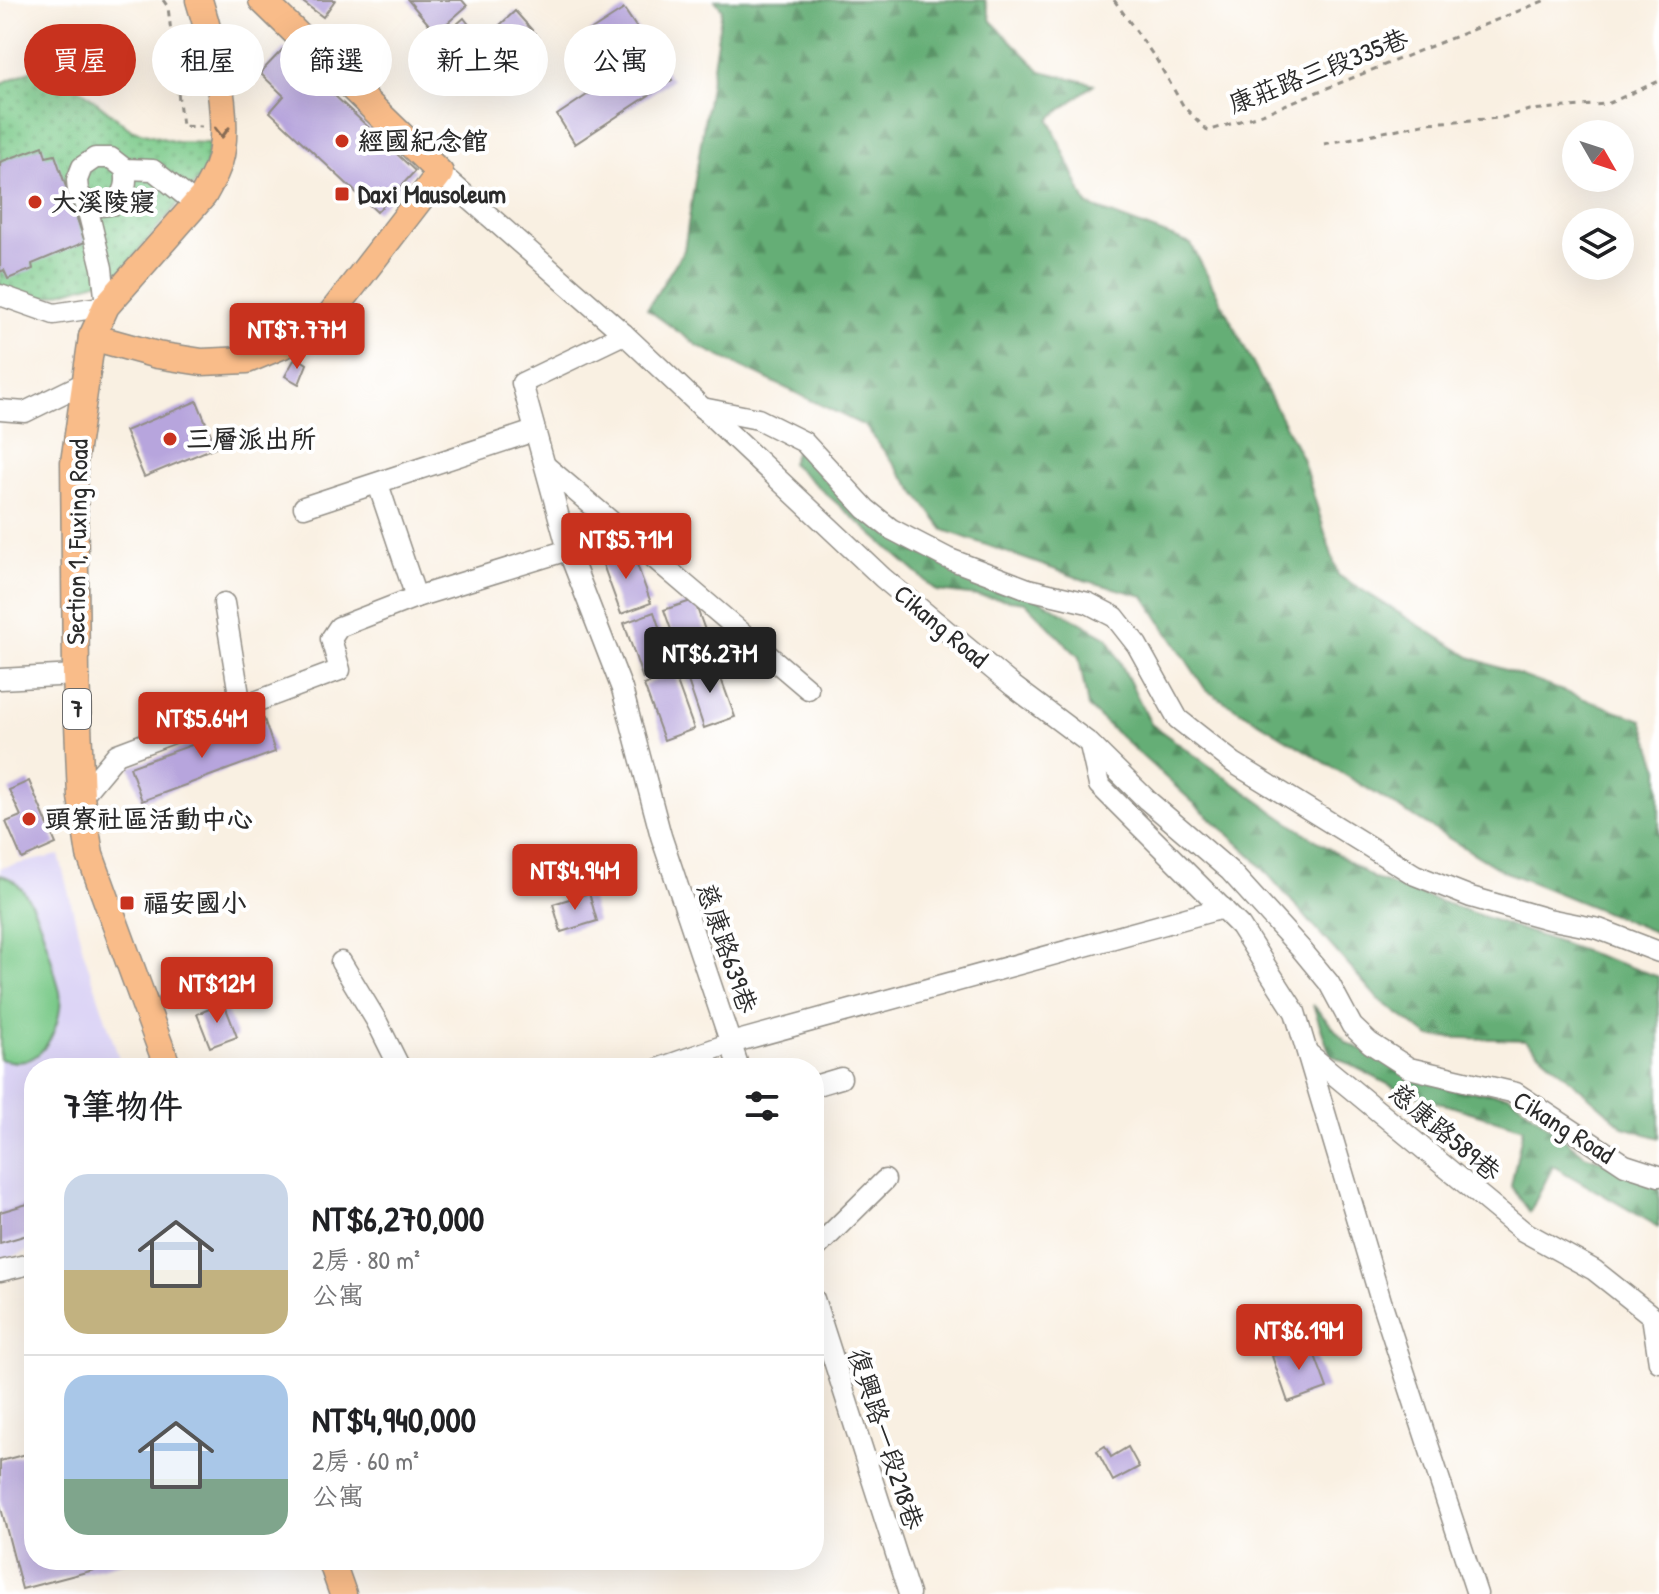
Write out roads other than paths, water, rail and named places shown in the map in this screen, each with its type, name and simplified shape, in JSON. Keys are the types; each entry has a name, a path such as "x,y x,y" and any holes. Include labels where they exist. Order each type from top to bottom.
{"main road":[{"name":"Section 1, Fuxing Road","path":"164,1058 90,855 81,797 76,675 74,462 92,337 106,306 196,204 214,177 222,150 219,87 199,0"},
{"name":"Cikang Road","path":"262,0 440,173"},
{"path":"92,337 157,355 202,362 247,360 310,334 331,314 440,173"},
{"path":"335,1570 343,1594"}],"street":[{"path":"0,295 54,314 106,306 102,268 77,180 82,167 95,158 111,158 125,169 153,170 196,204"},
{"path":"85,202 93,207 115,204 123,195 127,183 125,169"},
{"name":"Cikang Road","path":"440,173 624,334 883,578 1013,686 1089,743 1147,800 1240,882 1311,960 1329,983 1352,1026 1370,1043 1409,1068 1516,1093 1625,1165 1659,1176"},
{"name":"慈康路639巷","path":"624,334 522,383 568,550 622,689 661,836 731,1043"},
{"path":"0,410 25,412 86,382"},
{"path":"702,408 758,419 804,442 866,509 891,529 947,558 1028,589 1088,603 1115,617 1137,645 1178,719 1234,763 1415,875 1471,897 1548,919 1599,929 1659,952"},
{"path":"304,507 534,431"},
{"path":"547,467 808,689"},
{"path":"378,484 416,597"},
{"path":"81,797 117,754 340,670 331,639 339,627 416,597 568,550"},
{"path":"224,603 241,707"},
{"path":"0,679 76,675"},
{"path":"1089,743 1099,785 1240,926 1295,1012 1381,1301 1477,1594"},
{"path":"688,1058 731,1043 1223,908"},
{"path":"341,962 395,1058"},
{"path":"731,1043 736,1058"},
{"name":"慈康路589巷","path":"1309,1054 1523,1231 1594,1270 1652,1316 1659,1362"},
{"path":"824,1083 841,1078"},
{"path":"824,1240 885,1180"},
{"path":"0,1271 24,1265"},
{"name":"復興路一段218巷","path":"824,1330 909,1594"}],"place":[{"name":"經國紀念館","path":"342,141"},
{"name":"Daxi Mausoleum","path":"342,194"},
{"name":"大溪陵寢","path":"35,202"},
{"name":"三層派出所","path":"170,439"},
{"name":"頭寮社區活動中心","path":"29,819"},
{"name":"福安國小","path":"127,903"}]}
